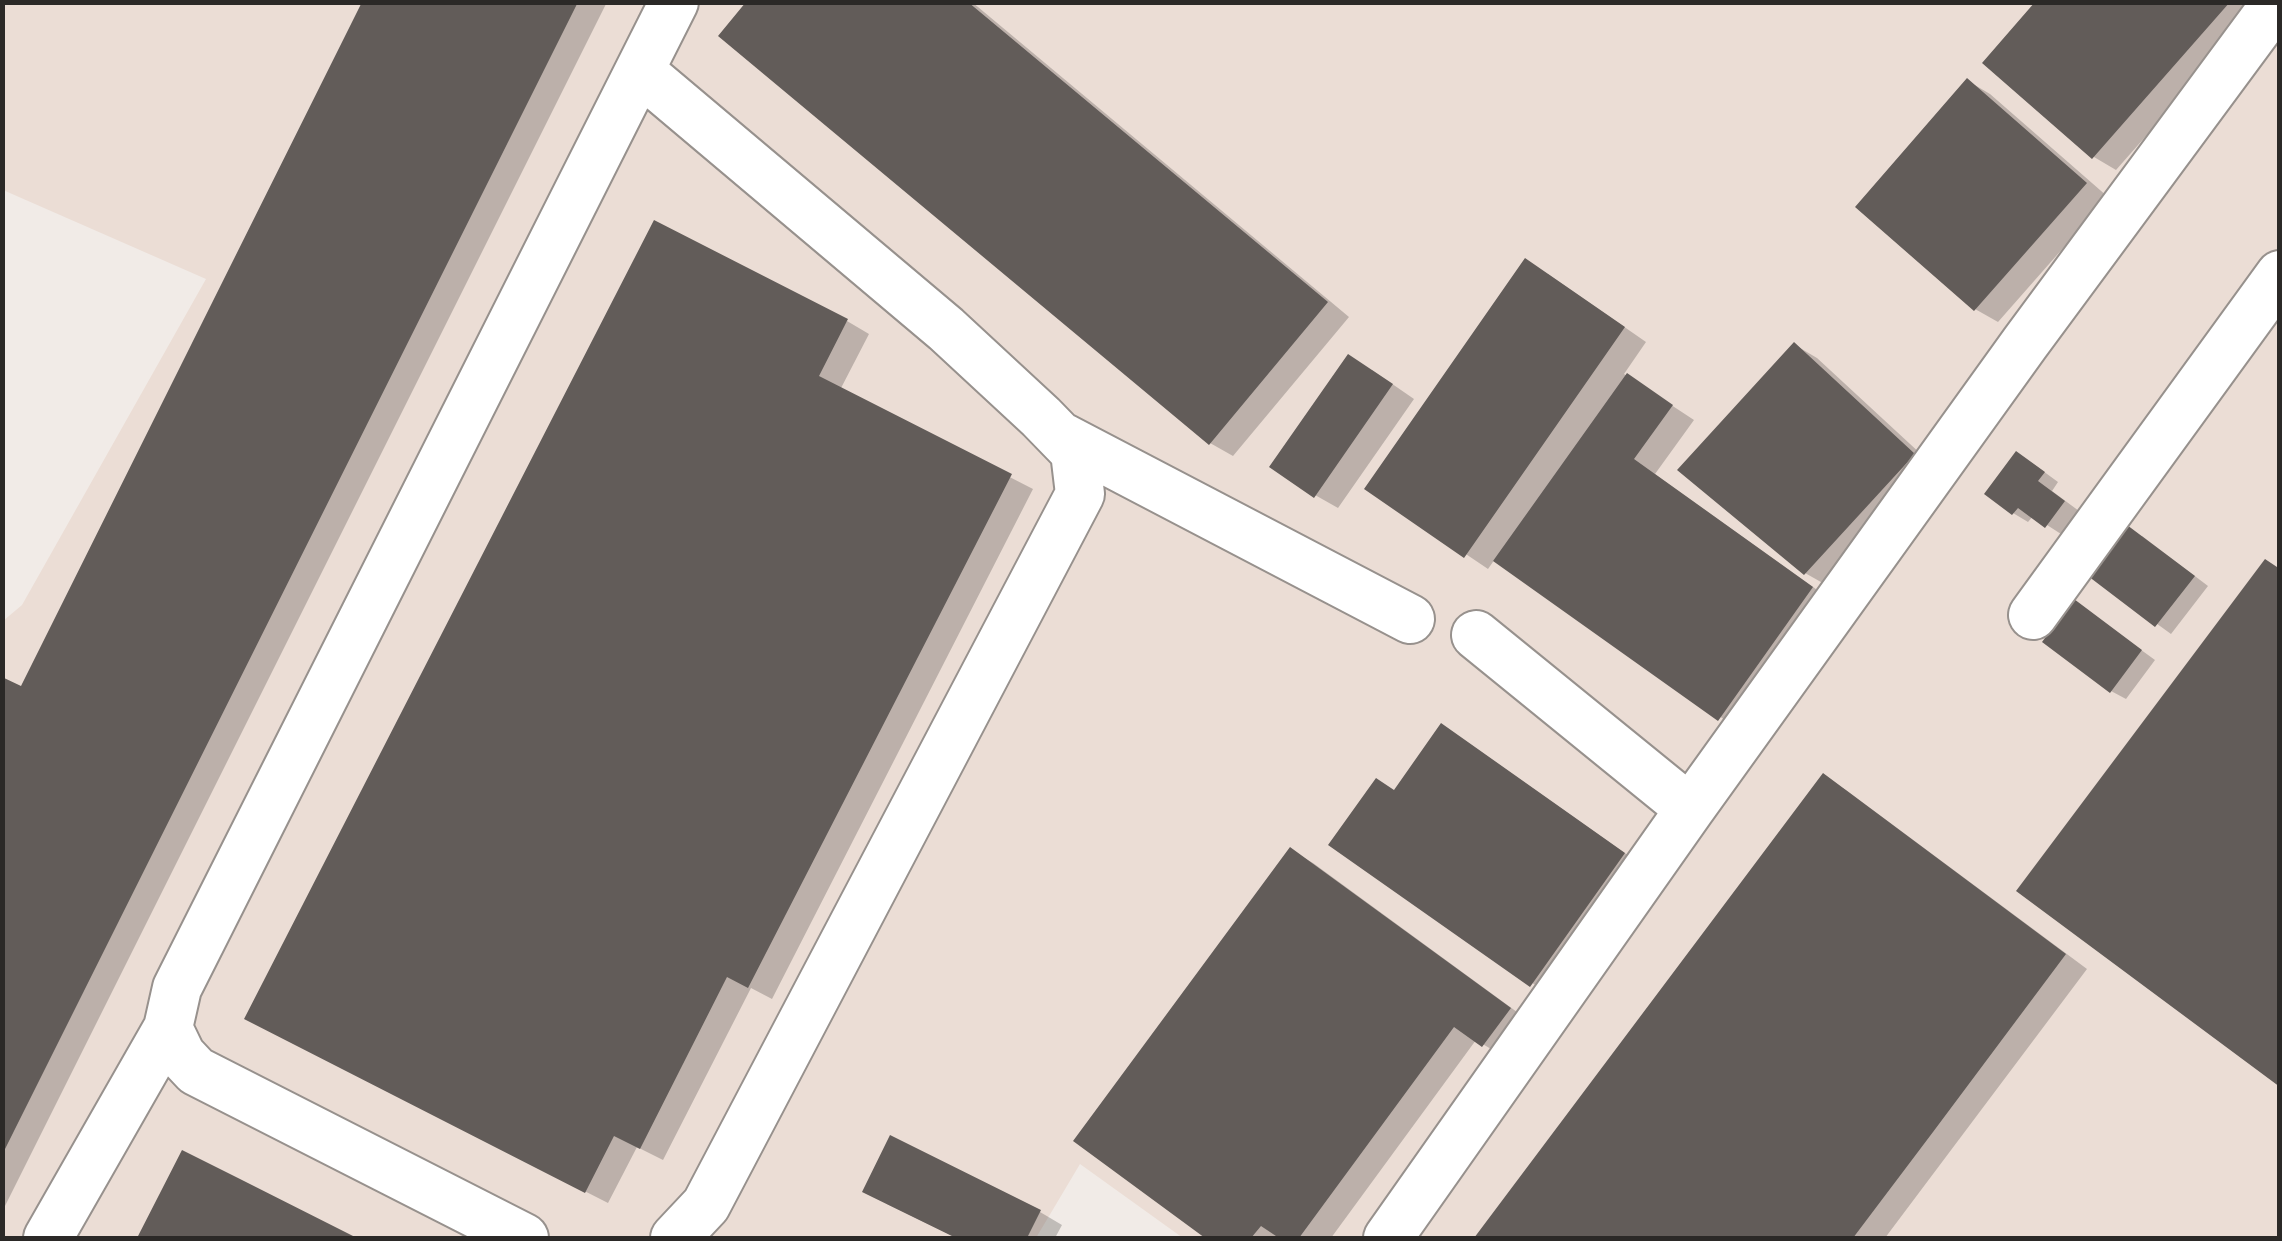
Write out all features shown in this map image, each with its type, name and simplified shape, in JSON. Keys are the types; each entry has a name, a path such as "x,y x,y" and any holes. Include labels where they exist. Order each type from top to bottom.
{"street":[{"path":"48,1238 168,1028 176,988 674,2"},
{"path":"1388,1238 2014,359 2278,2"},
{"path":"640,71 946,328 1060,436 1075,452 1080,494 706,1205 674,1238"},
{"path":"2033,616 2280,275"},
{"path":"1060,436 1410,619"},
{"path":"1476,635 1690,809"},
{"path":"168,1028 181,1055 196,1071 524,1238"}],"shaded area":[{"path":"3,3 2279,3 2279,1238 1183,1238 1080,1164 1036,1238 3,1238 3,621 22,605 206,279 3,190"}],"building":[{"path":"362,2 578,2 2,1155 2,677 21,686"},
{"path":"746,2 968,2 1328,302 1209,445 718,36"},
{"path":"2035,2 2230,2 2092,159 1982,63"},
{"path":"1967,78 2087,183 1974,311 1855,207"},
{"path":"654,220 848,319 819,376 1012,474 748,988 727,977 640,1149 614,1136 585,1193 244,1019"},
{"path":"1525,258 1625,327 1464,558 1364,489"},
{"path":"1794,342 1915,454 1804,575 1677,470"},
{"path":"1348,354 1393,384 1314,498 1269,467"},
{"path":"1627,373 1673,405 1634,459 1813,587 1718,721 1493,561"},
{"path":"2016,451 2045,472 2038,481 2065,501 2045,528 2018,508 2012,515 1984,494"},
{"path":"2127,525 2195,576 2155,627 2088,576"},
{"path":"2265,559 2280,569 2280,1087 2016,891"},
{"path":"2074,599 2142,650 2110,693 2042,642"},
{"path":"1441,723 1625,853 1530,987 1328,845 1376,778 1394,790"},
{"path":"1823,773 2066,954 1933,1132 1853,1238 1474,1238"},
{"path":"1290,847 1511,1008 1482,1047 1454,1027 1299,1238 1279,1238 1261,1226 1251,1238 1205,1238 1073,1141"},
{"path":"890,1135 1041,1210 1027,1238 956,1238 862,1192"},
{"path":"182,1150 240,1179 357,1238 137,1238"}]}
